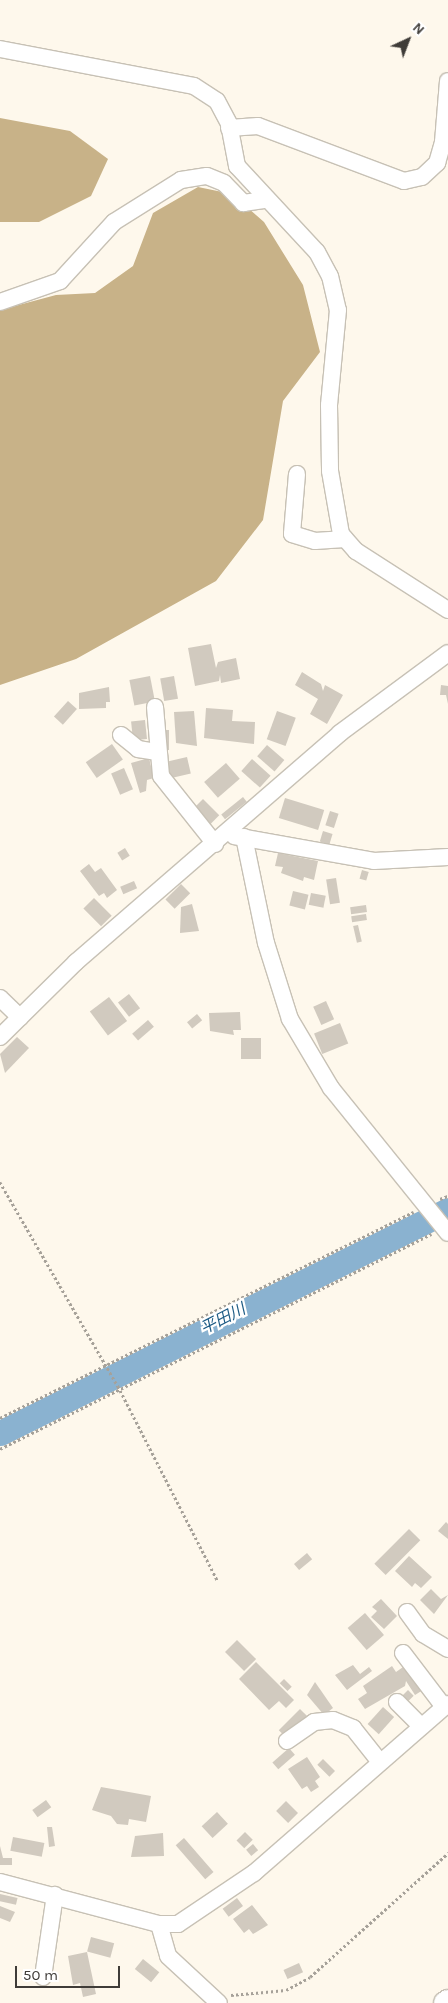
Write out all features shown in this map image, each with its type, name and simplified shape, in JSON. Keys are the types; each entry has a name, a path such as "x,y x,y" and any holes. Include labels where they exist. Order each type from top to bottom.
{"street":[{"path":"0,50 194,86 217,101 229,128 237,166 264,200 317,252 330,276 338,310 328,405 330,471 346,539 356,551 448,610"},
{"path":"229,128 258,126 384,176 413,179 437,163 441,152 448,81"},
{"path":"0,302 60,281 114,222 181,180 207,176 224,183 243,203 264,200"},
{"path":"297,474 292,534 315,541 346,539"},
{"path":"0,1036 76,962 340,733 448,653"},
{"path":"155,707 156,752 162,776 172,792 220,839 244,837 374,861 448,857"},
{"path":"121,735 138,749 156,752"},
{"path":"244,837 266,942 290,1019 331,1088 445,1229"},
{"path":"0,998 20,1017"},
{"path":"408,1612 423,1634 448,1650"},
{"path":"0,1882 159,1924 178,1924 254,1873 446,1706 403,1653"},
{"path":"397,1702 421,1726"},
{"path":"286,1741 314,1722 345,1722 380,1762"},
{"path":"43,1977 55,1895"},
{"path":"159,1924 168,1956 215,1997"}],"path":[{"path":"0,1182 107,1366 218,1581"},
{"path":"0,1418 448,1196"},
{"path":"0,1449 118,1387 445,1229"},
{"path":"215,1997 241,1996 298,1984 448,1853"}],"shaded area":[{"path":"0,118 70,131 108,159 91,196 39,222 0,222"},
{"path":"198,187 232,194 264,222 303,285 320,352 283,401 263,520 216,581 76,659 0,685 0,310 56,295 95,293 133,266 153,213"}],"building":[{"path":"211,644 216,668 218,662 236,658 240,679 221,683 220,675 219,681 195,686 188,648"},
{"path":"302,672 321,684 323,691 325,685 343,695 327,724 310,714 318,699 295,685"},
{"path":"150,676 155,702 134,706 129,680"},
{"path":"174,676 178,699 164,701 160,678"},
{"path":"441,685 448,686 448,704 446,695 440,695"},
{"path":"109,687 110,702 106,702 106,708 79,709 79,693"},
{"path":"68,701 77,709 63,725 54,717"},
{"path":"206,708 233,710 232,721 255,722 254,744 204,738"},
{"path":"194,711 197,746 176,743 174,712"},
{"path":"277,711 296,718 286,746 267,739"},
{"path":"145,720 147,739 133,740 131,721"},
{"path":"161,730 169,730 169,750 161,750"},
{"path":"112,744 123,760 97,778 86,762"},
{"path":"267,745 284,760 275,771 257,756"},
{"path":"187,757 191,774 170,778 167,762"},
{"path":"149,758 154,778 147,780 146,791 140,793 131,763"},
{"path":"252,759 271,776 260,788 241,771"},
{"path":"226,763 240,779 218,798 204,782"},
{"path":"124,768 133,789 120,795 111,773"},
{"path":"243,797 247,802 225,819 221,815"},
{"path":"285,798 324,810 318,830 279,818"},
{"path":"203,799 219,815 210,824 194,808"},
{"path":"330,811 339,814 334,828 325,825"},
{"path":"323,831 333,834 329,844 320,842"},
{"path":"125,848 130,856 122,860 117,853"},
{"path":"278,853 318,861 314,880 304,877 303,881 281,873 283,867 275,866"},
{"path":"89,864 95,872 101,868 117,890 107,898 104,893 99,896 80,871"},
{"path":"362,870 369,872 366,881 360,879"},
{"path":"336,878 340,903 330,904 326,880"},
{"path":"134,881 137,888 123,894 120,887"},
{"path":"181,884 190,893 175,909 165,900"},
{"path":"293,891 309,895 305,909 289,906"},
{"path":"311,893 326,896 323,908 309,905"},
{"path":"94,898 112,916 101,926 83,909"},
{"path":"192,904 199,931 180,933 181,907"},
{"path":"366,905 367,912 351,914 350,907"},
{"path":"366,914 367,920 352,922 351,916"},
{"path":"358,925 362,942 357,943 353,926"},
{"path":"129,994 140,1008 129,1017 118,1003"},
{"path":"109,997 127,1021 108,1035 90,1011"},
{"path":"326,1001 334,1019 321,1025 313,1007"},
{"path":"240,1012 241,1030 233,1030 234,1035 210,1031 209,1013"},
{"path":"197,1014 202,1020 192,1028 187,1022"},
{"path":"148,1020 154,1027 138,1041 132,1034"},
{"path":"340,1023 348,1043 322,1054 314,1033"},
{"path":"17,1037 29,1048 5,1073 0,1054"},
{"path":"241,1038 261,1038 261,1059 241,1059"},
{"path":"446,1522 448,1524 448,1539 438,1531"},
{"path":"409,1529 420,1540 386,1575 374,1564"},
{"path":"307,1553 312,1559 299,1570 294,1564"},
{"path":"409,1556 432,1577 421,1588 415,1583 412,1587 395,1571"},
{"path":"431,1589 441,1599 448,1595 434,1614 420,1600"},
{"path":"381,1599 397,1616 384,1629 371,1617 377,1611 372,1607"},
{"path":"365,1613 384,1635 367,1650 348,1628"},
{"path":"237,1640 256,1659 244,1671 225,1652"},
{"path":"256,1662 294,1700 286,1708 279,1701 269,1710 239,1679"},
{"path":"353,1665 360,1674 369,1667 372,1671 347,1690 335,1675"},
{"path":"406,1665 423,1690 415,1695 406,1681 405,1686 365,1709 358,1699 367,1693 363,1686 392,1666 396,1672"},
{"path":"284,1679 292,1687 288,1691 280,1683"},
{"path":"315,1682 333,1708 324,1715 307,1695"},
{"path":"408,1690 414,1696 405,1704 400,1698"},
{"path":"383,1707 394,1717 379,1734 368,1724"},
{"path":"300,1709 307,1716 286,1737 279,1730"},
{"path":"289,1748 295,1755 278,1769 272,1762"},
{"path":"307,1757 320,1777 315,1781 319,1787 311,1792 307,1786 302,1789 288,1769"},
{"path":"323,1759 335,1771 329,1777 317,1765"},
{"path":"101,1787 151,1796 146,1822 129,1819 128,1825 117,1824 111,1816 92,1810"},
{"path":"46,1800 51,1807 38,1817 32,1810"},
{"path":"286,1801 298,1813 288,1823 276,1811"},
{"path":"217,1812 228,1824 213,1838 202,1826"},
{"path":"47,1827 52,1827 55,1846 49,1847"},
{"path":"245,1832 253,1840 244,1848 237,1840"},
{"path":"163,1833 164,1856 131,1857 135,1836"},
{"path":"13,1837 44,1843 42,1857 10,1851"},
{"path":"184,1838 214,1872 205,1879 176,1845"},
{"path":"253,1844 258,1850 251,1856 246,1850"},
{"path":"0,1846 3,1858 12,1858 12,1865 0,1865"},
{"path":"0,1894 18,1898 16,1905 0,1901"},
{"path":"237,1898 243,1906 229,1917 223,1909"},
{"path":"252,1905 268,1925 253,1934 249,1929 244,1933 233,1919"},
{"path":"0,1906 15,1912 10,1922 0,1918"},
{"path":"91,1937 114,1943 110,1958 87,1951"},
{"path":"87,1952 96,1994 83,1997 80,1983 73,1985 68,1956"},
{"path":"143,1959 159,1972 151,1982 135,1969"},
{"path":"299,1963 303,1972 288,1979 283,1970"}],"waterway":[{"name":"平田川","path":"0,1433 448,1210"}]}
